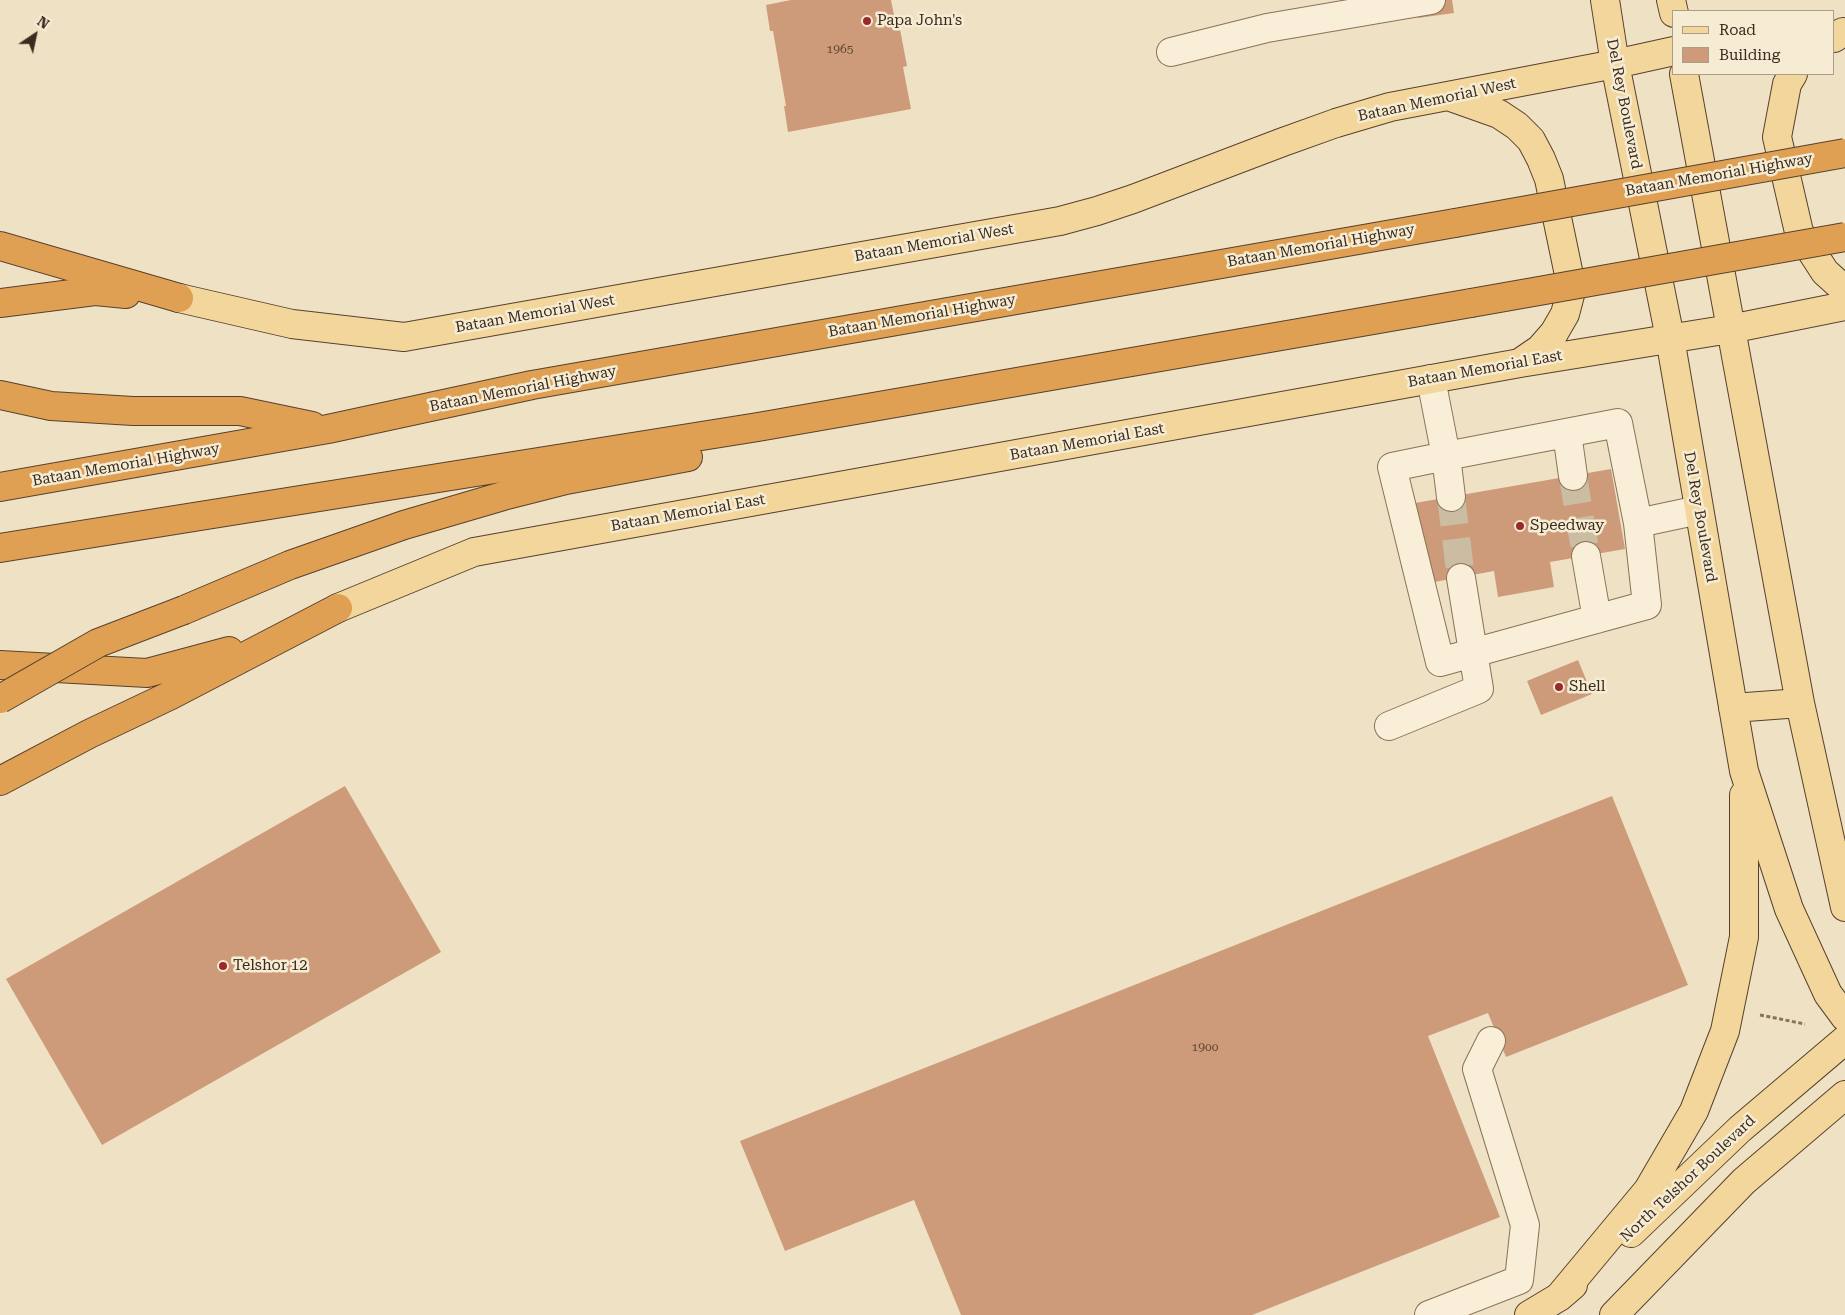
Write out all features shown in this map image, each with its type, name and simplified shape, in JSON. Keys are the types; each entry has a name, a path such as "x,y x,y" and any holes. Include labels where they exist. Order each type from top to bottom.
{"highway":[{"name":"Bataan Memorial Highway","path":"0,487 328,429 532,385 1845,153"},
{"path":"0,548 758,427 1845,237"},
{"path":"0,246 180,298"},
{"path":"0,303 95,291 180,298"},
{"path":"0,395 51,406 133,412 240,411 328,429"},
{"path":"0,699 98,643 184,610 290,565 404,525 496,498 566,480 722,451 748,438 758,427"},
{"path":"0,665 147,674 221,654 338,608"},
{"path":"0,782 89,734 171,695 338,608"}],"main road":[{"name":"Del Rey Boulevard","path":"1604,0 1670,338 1744,771 1789,909 1828,994 1845,1017"},
{"name":"Bataan Memorial West","path":"180,298 292,324 404,337 1060,221 1133,199 1336,123 1390,107 1672,52"},
{"path":"1684,75 1800,704 1845,907"},
{"path":"1792,75 1787,84 1777,137 1799,232 1825,272 1845,290"},
{"path":"1449,96 1476,104 1499,114 1517,126 1531,140 1541,158 1549,179 1569,275 1570,296 1565,314 1554,334 1540,349 1520,363"},
{"name":"Bataan Memorial East","path":"338,608 474,552 1520,363 1730,329 1845,306"},
{"path":"1733,708 1800,704"},
{"path":"1559,1297 1648,1190 1694,1111 1724,1031 1744,937 1744,771"},
{"name":"North Telshor Boulevard","path":"1530,1315 1559,1297 1648,1218 1740,1129 1845,1040"},
{"path":"1614,1315 1744,1181 1845,1095"}],"lane":[{"path":"1172,52 1266,28 1431,0"},
{"path":"1431,379 1446,456 1451,497"},
{"path":"1618,424 1638,523 1647,605 1440,662 1392,467 1446,456 1618,424"},
{"path":"1567,433 1573,476"},
{"path":"1638,523 1699,510"},
{"path":"1586,556 1596,619"},
{"path":"1389,726 1479,689 1461,578"},
{"path":"1429,1315 1519,1280 1525,1225 1477,1069 1491,1041"}],"path":[{"path":"1757,1014 1805,1024"}],"building":[{"path":"791,0 891,0 896,25 899,24 907,66 903,67 911,109 788,132 784,106 786,106 773,31 770,31 766,5"},
{"path":"1415,0 1452,0 1454,13 1418,18"},
{"name":"Speedway","path":"1611,469 1625,549 1550,562 1554,587 1498,597 1494,571 1429,583 1415,503"},
{"name":"Shell","path":"1578,660 1592,694 1541,715 1527,681"},
{"name":"Telshor 12","path":"345,786 441,952 102,1145 6,979"},
{"path":"1612,796 1688,985 1506,1057 1488,1013 1428,1036 1500,1217 1252,1315 961,1315 914,1200 785,1251 740,1141"}],"tunnel":[{"path":"1573,476 1586,556"},
{"path":"1451,497 1461,578"}],"place":[{"name":"Papa John's","path":"867,21"},
{"name":"Speedway","path":"1520,526"},
{"name":"Shell","path":"1559,687"},
{"name":"Telshor 12","path":"223,966"}]}
